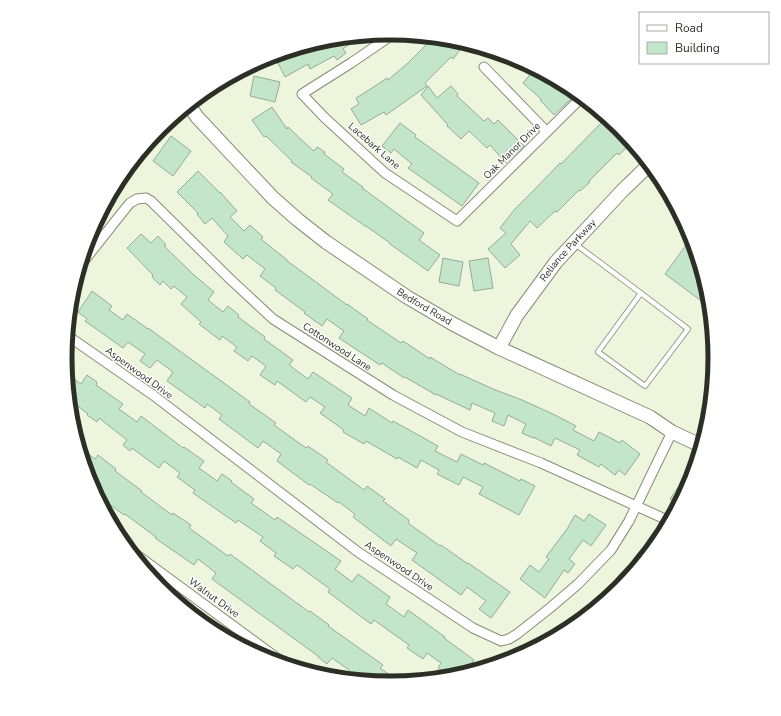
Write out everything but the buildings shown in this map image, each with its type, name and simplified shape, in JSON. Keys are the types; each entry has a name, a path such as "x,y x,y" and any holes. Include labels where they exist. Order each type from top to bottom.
{"main road":[{"name":"Bedford Road","path":"192,110 197,117 273,198 298,220 326,242 407,297 453,324 499,348 650,417 672,432 697,444"},
{"name":"Reliance Parkway","path":"499,348 517,315 556,262 622,191 646,168"}],"street":[{"name":"Lacebark Lane","path":"386,40 302,94 325,118 385,173 457,221"},
{"path":"484,67 547,132"},
{"name":"Oak Manor Drive","path":"457,221 578,101"},
{"name":"Cottonwood Lane","path":"90,253 130,203 137,199 146,198 151,201 273,319 393,395 462,432 541,463 636,506"},
{"name":"Aspenwood Drive","path":"73,339 153,395 358,552 473,628 501,641 509,639 517,634 550,608 578,584 611,550 629,521 672,432"},
{"path":"636,506 665,519"},
{"name":"Walnut Drive","path":"146,562 268,652"}],"lane":[{"path":"573,243 641,293 688,329 645,386 598,352 641,293"}]}
